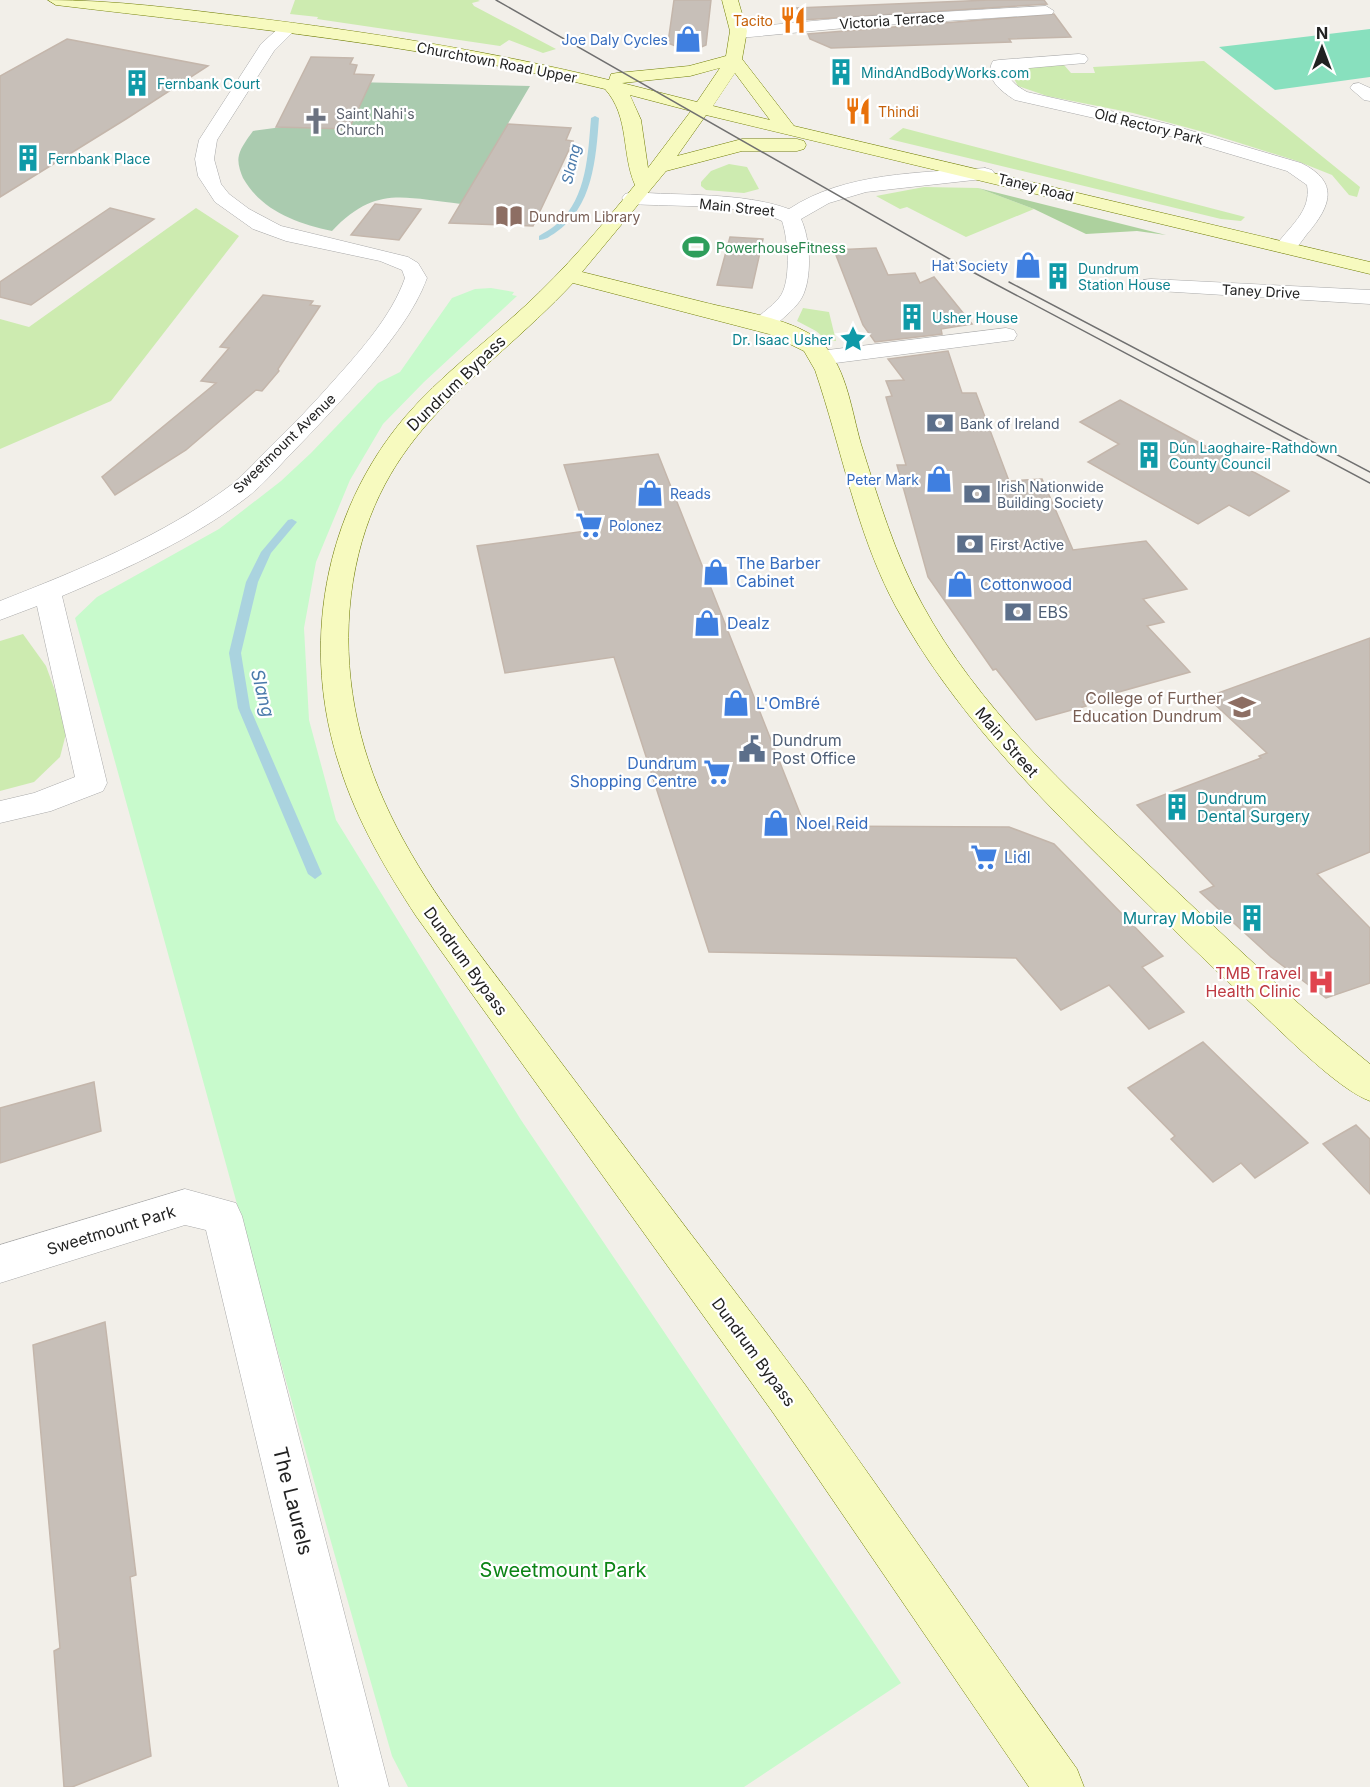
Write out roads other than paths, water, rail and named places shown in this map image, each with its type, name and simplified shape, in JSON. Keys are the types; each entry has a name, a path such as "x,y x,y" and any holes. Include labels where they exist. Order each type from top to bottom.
{"main road":[{"name":"Churchtown Road Upper","path":"56,0 289,28 439,50 589,80 701,109"},
{"path":"730,0 737,15 739,33"},
{"name":"Dundrum Bypass","path":"739,33 738,46 733,59 701,109 658,167 568,275 414,422 380,470 363,504 350,540 341,579 334,652 341,715 360,782 394,854 417,892 463,958 796,1409 1059,1787"},
{"path":"589,80 666,75 733,59 787,130"},
{"path":"611,85 623,96 632,114 632,131 640,175 638,191"},
{"name":"Taney Road","path":"701,109 985,174 1370,268"},
{"path":"658,167 714,151 748,145 830,147 894,154"},
{"path":"568,275 763,324 803,341 817,351 820,358"},
{"name":"Main Street","path":"820,358 882,543 907,602 946,668 983,718 1031,772 1259,991 1370,1085"}],"street":[{"name":"Victoria Terrace","path":"739,33 855,22 1046,11"},
{"name":"Sweetmount Avenue","path":"0,611 48,593 159,541 241,489 311,422 354,372 399,312 416,282 409,265 379,255 298,239 258,224 219,196 208,180 204,154 208,140 267,48 289,28"},
{"name":"Old Rectory Park","path":"1079,59 999,65 998,72 1006,87 1021,96 1161,128 1294,167 1308,175 1317,184 1318,199 1309,217 1285,247"},
{"path":"790,216 817,201 855,190 912,178 985,174"},
{"name":"Main Street","path":"638,191 760,208 783,212 790,216 795,232 797,281 788,302 763,324"},
{"name":"Taney Drive","path":"1151,285 1370,297"},
{"path":"820,358 1005,335"},
{"path":"0,812 40,803 92,783 48,593"},
{"name":"Sweetmount Park","path":"0,1264 185,1207 222,1216"},
{"name":"The Laurels","path":"222,1216 364,1787"}],"waterway":[{"name":"Slang","path":"542,238 562,224 579,201 588,174 595,118"},
{"name":"Slang","path":"292,522 266,552 252,582 235,653 244,708 315,874"}],"tram line":[{"path":"496,0 967,269 1370,483"},
{"path":"1009,282 1370,472"}],"place":[{"name":"Tacito","path":"793,20"},
{"name":"Joe Daly Cycles","path":"688,39"},
{"name":"MindAndBodyWorks.com","path":"841,72"},
{"name":"Fernbank Court","path":"137,83"},
{"name":"Thindi","path":"858,111"},
{"name":"Saint Nahi's Church","path":"316,121"},
{"name":"Fernbank Place","path":"28,158"},
{"name":"Dundrum Library","path":"509,216"},
{"name":"PowerhouseFitness","path":"696,247"},
{"name":"Hat Society","path":"1028,265"},
{"name":"Dundrum Station House","path":"1058,276"},
{"name":"Usher House","path":"912,317"},
{"name":"Dr. Isaac Usher","path":"853,339"},
{"name":"Bank of Ireland","path":"940,423"},
{"name":"Dún Laoghaire-Rathdown County Council","path":"1149,455"},
{"name":"Peter Mark","path":"939,479"},
{"name":"Reads","path":"650,493"},
{"name":"Irish Nationwide Building Society","path":"977,494"},
{"name":"Polonez","path":"589,525"},
{"name":"First Active","path":"970,544"},
{"name":"The Barber Cabinet","path":"716,572"},
{"name":"Cottonwood","path":"960,584"},
{"name":"EBS","path":"1018,612"},
{"name":"Dealz","path":"707,623"},
{"name":"L'OmBré","path":"736,703"},
{"name":"College of Further Education Dundrum","path":"1242,707"},
{"name":"Dundrum Post Office","path":"752,749"},
{"name":"Dundrum Shopping Centre","path":"717,772"},
{"name":"Dundrum Dental Surgery","path":"1177,807"},
{"name":"Noel Reid","path":"776,823"},
{"name":"Lidl","path":"984,857"},
{"name":"Murray Mobile","path":"1252,918"},
{"name":"TMB Travel Health Clinic","path":"1321,982"}]}
